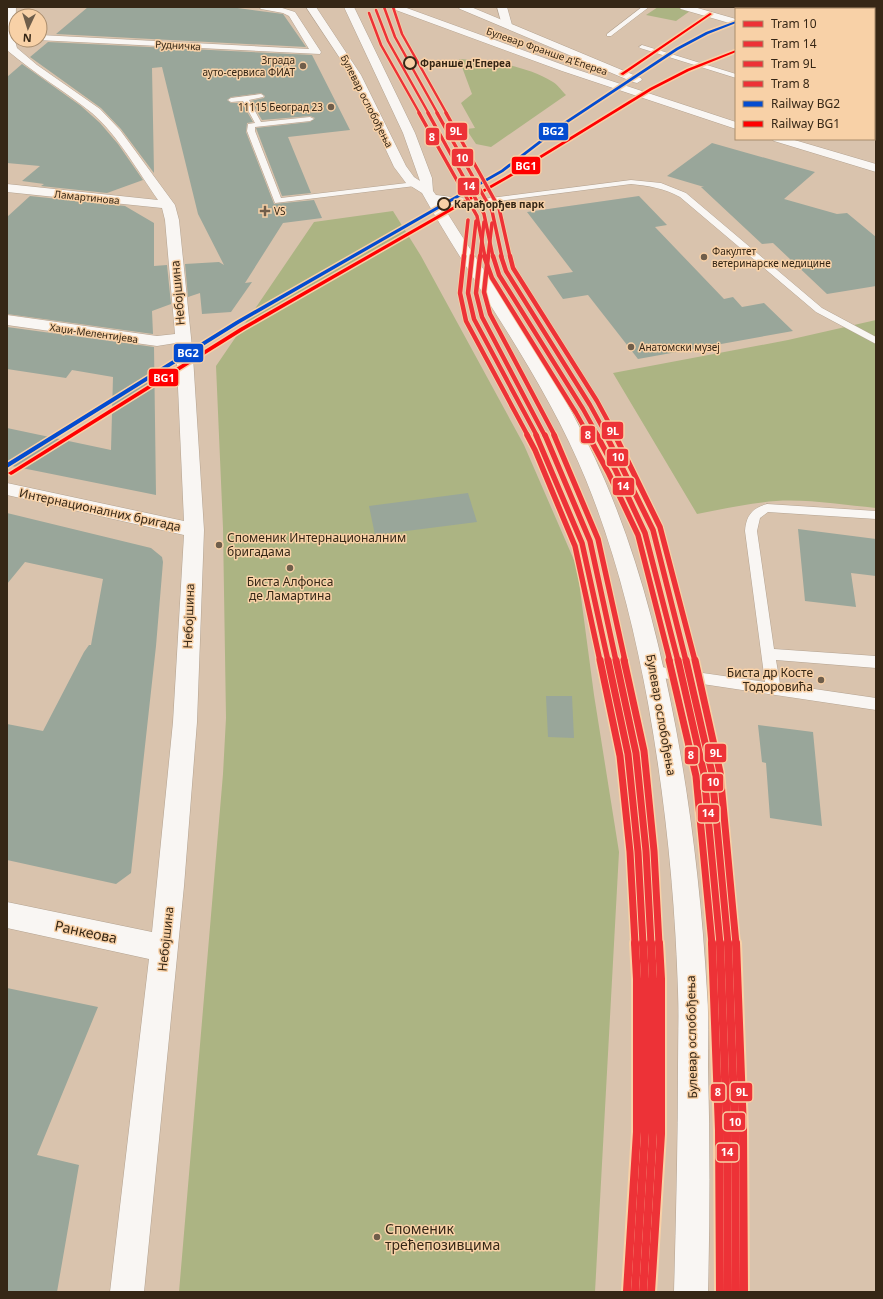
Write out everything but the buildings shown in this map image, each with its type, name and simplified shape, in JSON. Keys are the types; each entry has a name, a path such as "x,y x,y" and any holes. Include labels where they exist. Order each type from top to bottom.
{"main road":[{"name":"Рудничка","path":"48,38 316,52 292,14 286,11 264,7"},
{"path":"302,7 313,10"},
{"path":"340,7 351,11"},
{"name":"Булевар Франше д'Епереа","path":"396,7 503,48 735,126"},
{"path":"463,7 507,25"},
{"path":"502,7 507,25"},
{"path":"684,7 735,22"},
{"name":"Булевар ослобођења","path":"313,10 348,61 400,167 415,184 429,194"},
{"name":"Булевар ослобођења","path":"351,11 409,133 426,178 429,194 557,401 580,446 617,537 636,598 654,672 670,756 682,846 692,982 694,1149 691,1292"},
{"name":"Булевар Франше д'Епереа","path":"507,25 648,85 520,42"},
{"name":"Небојшина","path":"12,48 24,67 68,90 96,111 116,132 168,205 172,220 185,357 194,530 185,722 165,949 127,1292"},
{"path":"662,90 729,112"},
{"path":"781,140 876,168"},
{"name":"Ламартинова","path":"7,188 168,205"},
{"path":"429,194 468,203"},
{"path":"446,223 452,213 468,203"},
{"name":"Хаџи-Мелентијева","path":"7,320 157,341 182,338"},
{"name":"Интернационалних бригада","path":"7,489 194,530"},
{"name":"Ранкеова","path":"7,915 165,949"}],"lane":[{"path":"609,35 646,7"},
{"path":"642,48 735,76"},
{"path":"231,100 261,96"},
{"path":"245,98 259,124"},
{"path":"310,119 252,126 251,131 278,202 415,184"},
{"path":"468,203 631,182 671,187 683,195 819,310 876,341"},
{"path":"773,689 751,531 752,522 757,512 767,508 778,508 876,515"},
{"path":"767,654 876,662"},
{"path":"654,672 876,704"}],"green space":[{"path":"658,7 676,7 690,11 676,21 646,15"},
{"path":"459,59 507,65 531,72 553,82 566,95 491,147 476,144 466,129 475,128 461,103 472,94"},
{"path":"393,211 421,256 524,445 577,567 594,695 619,852 595,1292 179,1292 223,774 226,718 223,528 216,366 314,222"},
{"path":"876,320 876,508 813,502 776,501 697,514 613,373 788,340"}],"tram line":[{"name":"10","path":"384,7 395,37 492,211 499,249 506,271 590,405 623,467 653,530 694,691 712,773 723,881 730,975 735,1130 736,1292"},
{"name":"9L","path":"393,7 402,34 499,208 513,268 597,401 630,463 660,527 702,689 720,772 731,880 738,974 743,1130 744,1292"},
{"name":"14","path":"376,10 388,41 484,214 491,250 499,275 583,409 616,471 645,533 686,693 704,774 715,882 722,975 727,1130 728,1292"},
{"name":"8","path":"369,13 381,45 477,216 483,252 492,278 576,413 609,474 638,535 678,695 696,776 707,882 714,976 719,1130 720,1292"},
{"name":"8","path":"468,220 460,293 466,321 535,450 575,546 620,756 630,852 637,979 637,1132 627,1291"},
{"name":"14","path":"476,221 468,293 474,319 542,446 582,543 628,754 638,852 645,979 645,1133 635,1291"},
{"name":"10","path":"484,222 476,293 482,317 549,443 590,541 636,753 646,851 653,979 653,1133 643,1292"},
{"name":"9L","path":"492,223 484,292 490,314 556,439 598,539 644,751 654,851 661,979 661,1134 651,1292"}],"rail line":[{"name":"BG1","path":"622,74 711,14"},
{"name":"BG2","path":"7,466 238,322 502,171 562,125 677,49 707,33 735,22"},
{"name":"BG1","path":"11,473 242,329 506,178 651,89 688,70 735,51"}],"place":[{"name":"Франше д'Епереа","path":"410,63"},
{"name":"Зграда ауто-сервиса ФИАТ","path":"303,66"},
{"name":"11115 Београд 23","path":"331,107"},
{"name":"Карађорђев парк","path":"444,204"},
{"name":"VS","path":"265,211"},
{"name":"Факултет ветеринарске медицине","path":"704,257"},
{"name":"Анатомски музеј","path":"631,347"},
{"name":"Споменик Интернационалним бригадама","path":"219,545"},
{"name":"Биста Алфонса де Ламартина","path":"290,568"},
{"name":"Биста др Косте Тодоровића","path":"821,680"},
{"name":"Споменик трећепозивцима","path":"377,1237"}]}
